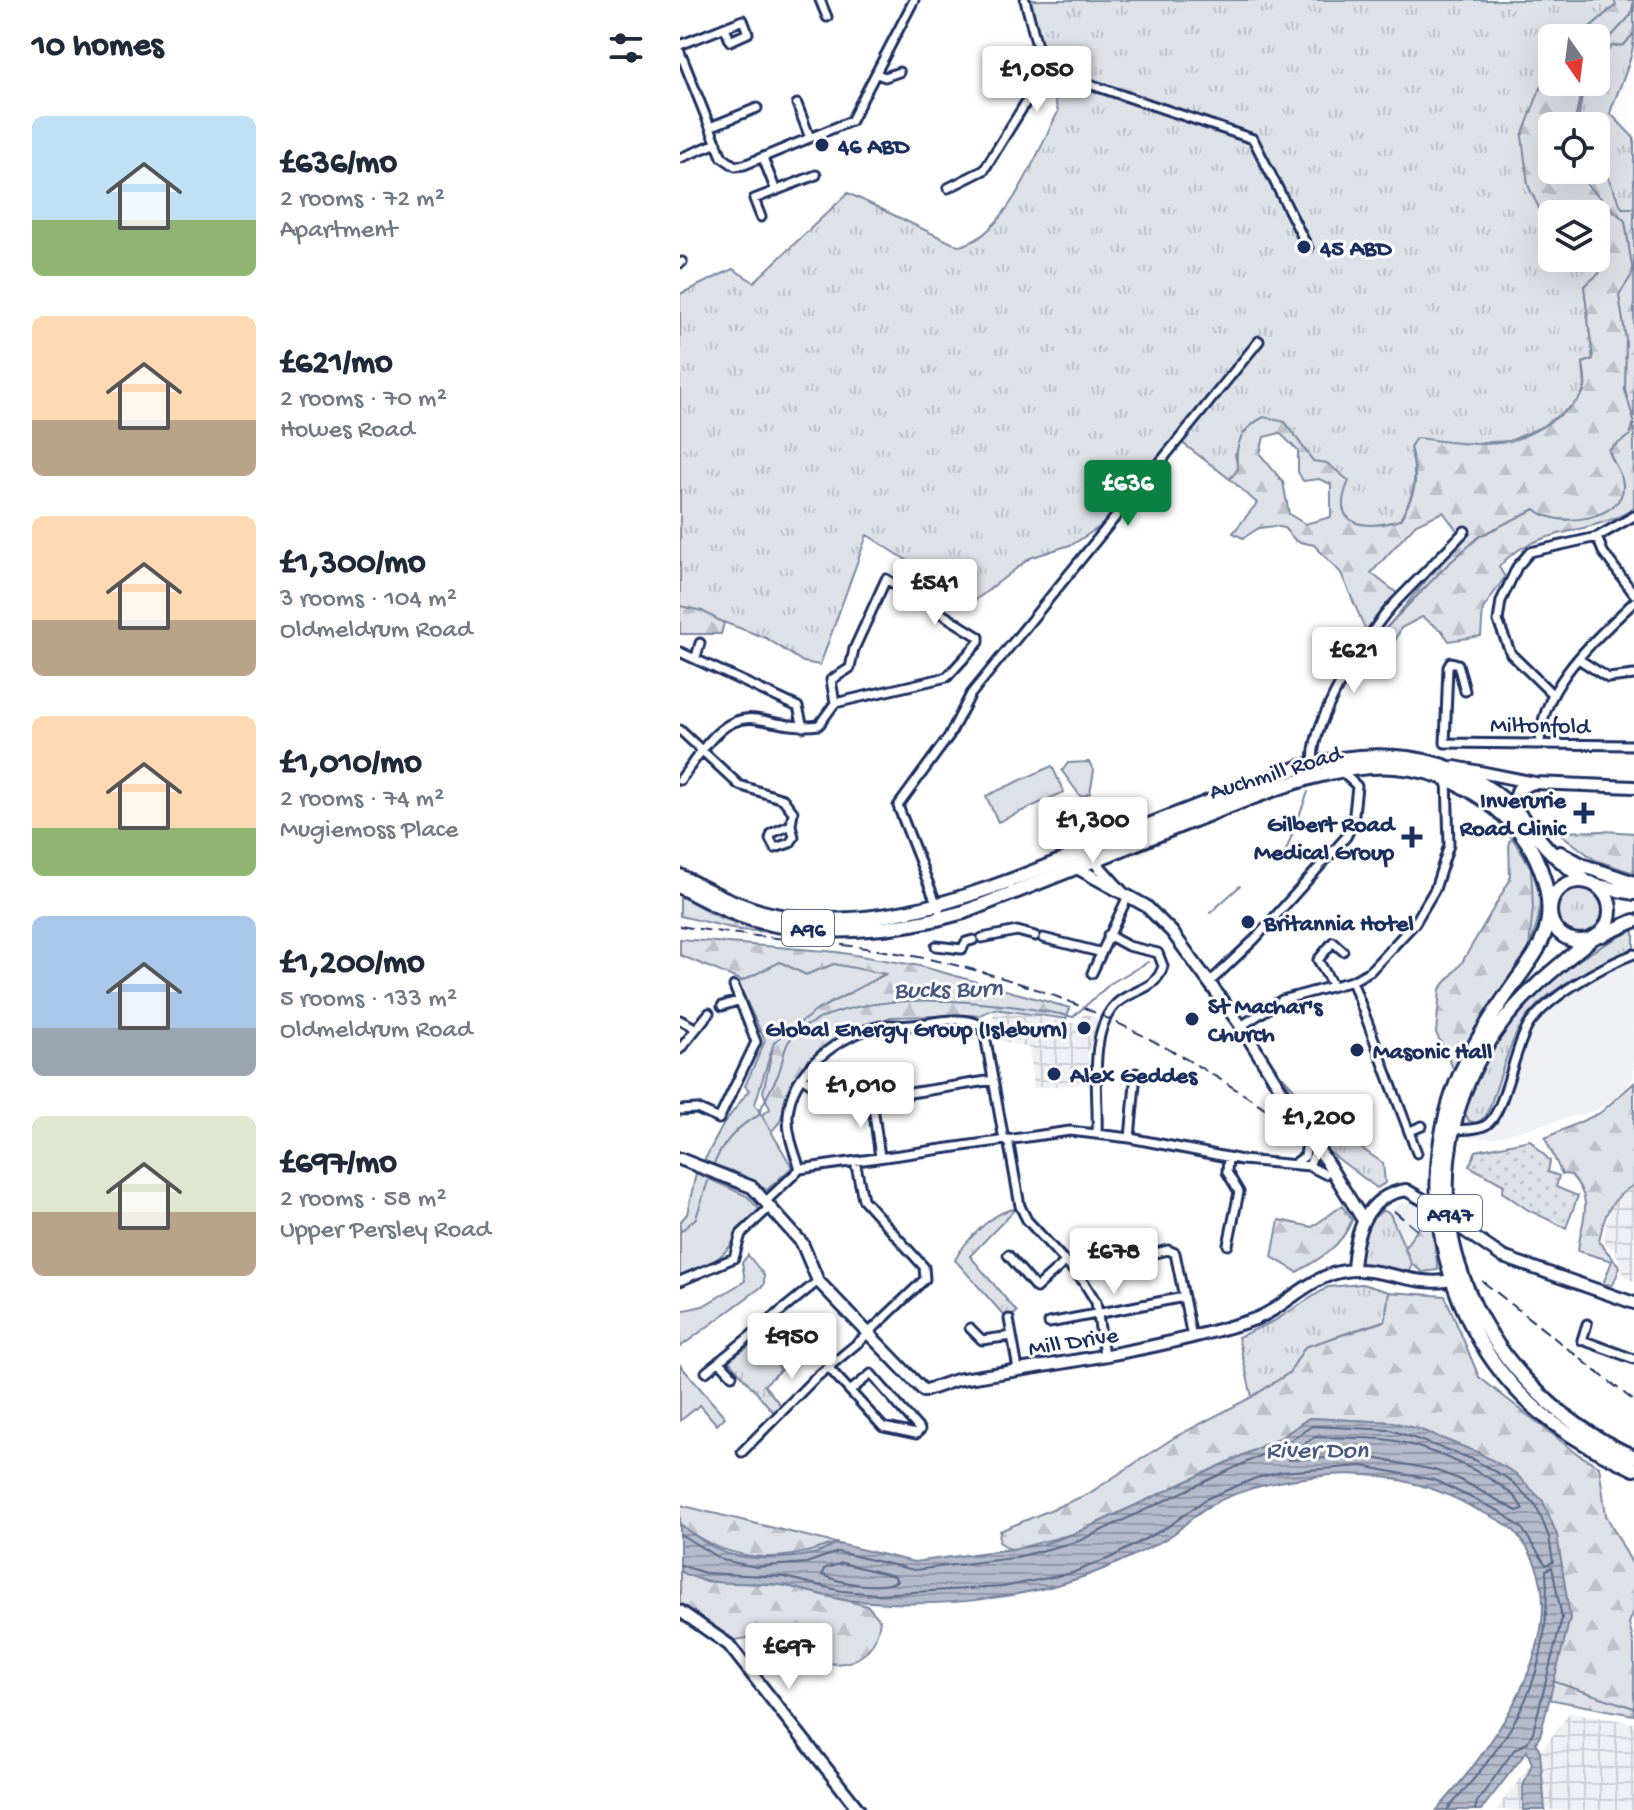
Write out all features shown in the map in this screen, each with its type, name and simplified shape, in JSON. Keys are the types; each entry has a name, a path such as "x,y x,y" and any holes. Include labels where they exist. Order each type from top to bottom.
{"main road":[{"name":"Auchmill Road","path":"680,887 732,913 795,927 854,929 942,918 1314,764 1387,755 1478,781 1516,811 1555,857 1592,884"},
{"name":"Auchmill Road","path":"680,876 734,902 787,917 875,918 938,905 1077,861 1094,861 1252,798 1316,778 1394,767 1446,772 1486,800 1520,832 1537,861 1550,909"},
{"name":"A96","path":"1527,824 1575,862 1634,883"},
{"path":"1550,909 1562,887 1592,884 1607,896 1611,910 1608,925 1594,938"},
{"name":"A96","path":"1592,884 1634,893"},
{"name":"A96","path":"1550,909 1553,925 1564,937 1594,938"},
{"name":"A947","path":"1550,909 1539,947 1474,1047 1447,1116 1439,1156 1438,1205 1457,1279 1480,1342 1513,1386 1563,1431 1634,1469"},
{"path":"1594,938 1634,921"},
{"name":"A947","path":"1594,938 1531,988 1504,1021 1471,1077 1455,1130 1449,1173 1450,1217 1457,1279 1487,1332 1532,1390 1578,1428 1634,1457"}],"street":[{"path":"820,0 827,17"},
{"path":"680,52 722,157 735,166 763,158 851,121 914,0"},
{"path":"948,188 984,170 1044,73 1025,0"},
{"path":"680,45 725,27"},
{"path":"877,74 885,77 899,72"},
{"path":"1044,73 1059,80 1086,83 1253,139 1308,248"},
{"path":"797,104 810,138"},
{"path":"710,127 757,108"},
{"path":"680,158 717,143"},
{"path":"763,158 776,191"},
{"path":"761,217 754,199 816,175"},
{"path":"942,918 897,808 949,736 971,694 1259,341"},
{"path":"1552,694 1511,654 1499,627 1499,606 1517,567 1530,552 1597,537 1634,516"},
{"path":"1316,778 1313,744 1328,708 1378,626 1465,531"},
{"path":"1597,537 1603,552 1634,594"},
{"path":"680,780 721,730 743,719 803,727 819,725 835,703 947,677 980,640 886,579 854,649 850,668 831,680 835,703"},
{"path":"1540,744 1542,718 1552,694 1634,602"},
{"path":"696,657 700,643"},
{"path":"680,652 798,707 803,727"},
{"path":"1580,660 1608,678 1634,675"},
{"name":"Miltonfold","path":"1465,691 1458,664 1451,662 1448,667 1445,743 1634,745"},
{"path":"680,730 704,749 739,785 783,799 793,812 791,825"},
{"path":"1210,982 1315,875 1346,837 1353,823 1357,793 1355,782 1342,772"},
{"path":"1241,1026 1282,1000 1352,981 1385,959 1415,923 1435,889 1449,845 1450,807 1446,772 1535,783 1634,787"},
{"path":"1516,811 1514,802 1518,789 1535,783"},
{"path":"1112,880 1110,864 1113,853"},
{"path":"1077,861 1159,916 1241,1026 1363,1220"},
{"path":"1094,861 1125,894"},
{"path":"1092,973 1125,894"},
{"path":"936,946 962,949 966,942 1017,931 1099,952"},
{"path":"1097,1132 1094,1067 1115,1005 1155,982 1163,966 1158,953 1128,946 1108,935"},
{"path":"1333,986 1318,960 1333,942 1343,951"},
{"path":"1455,1130 1480,1127 1493,1119 1515,1054 1533,1019 1601,968 1634,954"},
{"path":"1352,981 1417,1153"},
{"path":"680,1110 697,1109 718,1120 734,1094 756,1042 734,986"},
{"path":"722,1006 740,1000"},
{"path":"680,1049 709,1013"},
{"path":"680,1020 695,1028"},
{"path":"800,1169 789,1136 788,1116 792,1097 803,1078 829,1047 872,1028 893,1023 904,1026 976,1022 983,1030 1020,1206 1027,1220 1075,1273 1096,1302 1104,1355"},
{"path":"1130,1138 1136,1073"},
{"path":"803,1078 832,1098 865,1096 872,1099 993,1080"},
{"path":"872,1099 880,1157"},
{"path":"1410,1131 1422,1126"},
{"path":"680,1281 734,1258 741,1234 800,1169 1070,1131 1097,1132 1228,1157 1309,1166 1325,1174"},
{"path":"1292,1165 1305,1156 1308,1133"},
{"path":"1309,1166 1314,1154"},
{"path":"1228,1157 1227,1172 1239,1192 1228,1245"},
{"name":"Mill Drive","path":"680,1159 752,1187 802,1243 818,1281 924,1391 956,1380 1104,1355 1192,1337 1250,1321 1316,1279 1353,1270 1427,1283 1457,1279"},
{"path":"742,1452 828,1367 924,1281 926,1273 863,1199 855,1161"},
{"path":"1353,1270 1357,1231 1363,1220 1396,1191 1413,1191 1429,1203"},
{"path":"1462,1229 1503,1257 1634,1303"},
{"path":"1075,1273 1168,1250 1175,1253 1192,1337"},
{"path":"1008,1255 1036,1288 1065,1262"},
{"path":"706,1372 818,1281"},
{"path":"1049,1323 1184,1297"},
{"path":"1009,1319 1018,1369"},
{"path":"1587,1324 1582,1340 1634,1359"},
{"path":"970,1328 982,1340 1012,1336"},
{"path":"719,1361 732,1375"},
{"path":"828,1367 850,1391 883,1427 916,1434 920,1430 871,1374 850,1391"},
{"path":"680,1611 729,1645 859,1810"}],"shaded area":[{"path":"1634,927 1634,1077 1618,1096 1597,1110 1493,1138 1458,1138 1469,1090 1497,1035 1579,954"},
{"path":"994,1009 1077,1024 1084,1013 1103,1021 1087,1053 1090,1083 1033,1088 1029,1048 991,1038"},
{"path":"1634,1185 1634,1281 1625,1277 1615,1250 1604,1244 1605,1227 1613,1202"},
{"path":"1417,1201 1430,1212 1405,1247 1391,1214 1398,1204"},
{"path":"1570,1712 1634,1723 1634,1810 1496,1810"}],"green space":[{"path":"1029,0 1614,0 1616,5 1594,24 1538,24 1538,184 1543,184 1543,200 1538,200 1538,272 1600,272 1584,286 1593,359 1583,363 1585,387 1578,402 1541,427 1510,441 1410,447 1414,476 1409,502 1400,520 1374,525 1354,522 1347,517 1343,497 1348,481 1313,461 1285,422 1235,454 1238,469 1230,479 1177,439 1115,517 1073,544 1030,558 973,602 867,535 820,665 803,662 766,638 680,606 680,294 733,269 754,282 848,193 958,246 975,240 991,228 1018,191 1058,112"},
{"path":"1614,0 1634,0 1634,33 1624,45 1610,48 1610,24 1594,24 1616,5"},
{"path":"1634,33 1629,63 1610,113 1579,112 1582,96 1610,96 1610,48 1624,45"},
{"path":"1538,94 1582,96 1579,112 1538,112 1538,184 1610,182 1622,208 1634,208 1634,508 1600,523 1545,538 1512,554 1499,567 1505,577 1483,609 1481,636 1449,641 1442,631 1422,617 1401,628 1385,662 1371,662 1370,648 1462,537 1443,512 1416,524 1371,573 1398,594 1366,631 1341,573 1314,545 1296,541 1284,528 1275,526 1259,528 1243,538 1233,533 1257,503 1230,479 1238,469 1238,445 1250,426 1264,417 1285,422 1313,461 1327,463 1349,481 1343,508 1347,517 1354,522 1375,525 1400,520 1410,501 1415,485 1415,468 1410,447 1416,438 1475,444 1510,441 1541,427 1574,404 1585,388 1583,363 1593,359 1584,286 1600,272 1610,272 1610,200 1538,200 1538,206 1528,185 1522,136","holes":["1280,433 1298,451 1298,472 1303,481 1319,479 1331,484 1331,517 1305,524 1289,514 1283,482 1260,454 1264,437"]},
{"path":"1610,113 1634,138 1634,208 1622,209 1610,184"},
{"path":"680,606 702,611 724,623 721,634 680,634"},
{"path":"1089,762 1094,771 1090,793 1081,797 1062,771 1068,763"},
{"path":"1052,766 1064,792 998,822 986,796"},
{"path":"1501,817 1529,857 1540,895 1534,934 1513,977 1531,868 1513,839 1495,819"},
{"path":"1558,832 1634,833 1634,873 1595,860"},
{"path":"1513,839 1531,868 1533,907 1529,948 1513,977 1475,1028 1454,1070 1436,1033 1440,989 1461,964 1510,880 1509,841"},
{"path":"1580,885 1598,893 1606,911 1598,929 1580,937 1562,929 1554,911 1562,893"},
{"path":"680,896 721,918 769,932 740,930 680,916"},
{"path":"1634,930 1634,949 1572,979 1531,1012 1511,1046 1486,1116 1477,1123 1469,1121 1464,1111 1476,1079 1508,1024 1551,980 1604,945"},
{"path":"680,939 837,952 920,966 1070,1008 1066,1019 994,1009 980,1015 891,1017 853,1031 821,1052 796,1079 779,1123 737,1170 716,1168 735,1135 770,1109 763,1092 774,1042 817,1010 884,975 834,964 806,975 780,962 742,981 680,955"},
{"path":"780,962 806,975 834,964 885,974 817,1010 774,1042 755,1104 792,1167 767,1190 740,1174 704,1161 723,1125 749,1090 745,1086 765,1041 738,983"},
{"path":"1282,1076 1326,1124 1383,1163 1385,1183 1377,1188 1328,1151"},
{"path":"1634,1083 1634,1185 1609,1208 1603,1223 1599,1242 1620,1267 1613,1285 1603,1284 1612,1261 1578,1251 1585,1211 1583,1194 1571,1175 1562,1174 1545,1138 1600,1113"},
{"path":"1530,1140 1550,1161 1548,1172 1559,1176 1556,1187 1578,1196 1566,1228 1528,1210 1502,1192 1504,1185 1469,1166 1476,1151"},
{"path":"696,1173 747,1196 759,1209 717,1259 694,1273 680,1277 680,1222 687,1214"},
{"path":"1342,1206 1352,1220 1342,1238 1322,1257 1297,1272 1272,1257 1279,1220 1312,1227"},
{"path":"1015,1209 970,1256 1017,1312 1008,1320 955,1260 980,1228 998,1215"},
{"path":"1383,1210 1390,1214 1412,1264 1407,1277 1358,1271 1361,1229"},
{"path":"1430,1212 1438,1270 1422,1272 1411,1263 1405,1247"},
{"path":"748,1255 764,1275 764,1285 680,1347 680,1311 703,1306 745,1281 742,1263"},
{"path":"1362,1284 1389,1292 1386,1320 1305,1347 1289,1373 1252,1397 1238,1337 1274,1321 1328,1287"},
{"path":"1389,1292 1445,1296 1479,1377 1579,1455 1599,1466 1606,1515 1634,1567 1634,1611 1629,1623 1634,1645 1634,1715 1548,1699 1570,1618 1479,1453 1393,1422 1309,1418 1282,1437 1076,1533 1012,1550 999,1542 1000,1531 1088,1494 1175,1437 1252,1397 1289,1373 1305,1347 1385,1321"},
{"path":"763,1337 765,1348 781,1370 764,1385 783,1408 776,1415 728,1360"},
{"path":"680,1365 725,1417 717,1425 700,1405 680,1421"},
{"path":"680,1505 835,1543 794,1555 774,1557 735,1553 716,1547 680,1524"},
{"path":"680,1571 703,1581 783,1585 868,1606 880,1620 875,1640 865,1653 852,1661 836,1664 804,1656 788,1647 775,1634 735,1640 680,1603"}],"water":[{"name":"River Don","path":"1309,1418 1393,1422 1421,1430 1479,1453 1515,1473 1543,1501 1557,1535 1570,1618 1536,1742 1540,1752 1545,1810 1523,1810 1523,1786 1532,1764 1527,1751 1481,1810 1437,1810 1484,1752 1526,1679 1539,1641 1543,1603 1536,1566 1516,1533 1506,1524 1455,1498 1421,1485 1348,1474 1268,1484 1209,1506 1169,1537 1086,1576 1019,1594 984,1599 913,1603 845,1600 773,1584 705,1580 680,1571 680,1524 723,1552 764,1558 813,1553 835,1543 914,1562 1041,1545 1076,1533 1282,1437"}],"waterway":[{"name":"Bucks Burn","path":"1610,38 1631,15 1634,0"},
{"name":"Bucks Burn","path":"1577,112 1580,96"},
{"name":"Bucks Burn","path":"1587,184 1625,221 1633,273 1619,295 1626,340 1625,390 1634,421"},
{"name":"Bucks Burn","path":"1385,629 1480,536 1535,509 1558,519 1573,520 1588,518 1613,506 1621,497 1623,485 1609,450 1630,435 1634,422"},
{"name":"Bucks Burn","path":"1284,856 1308,792"},
{"name":"Bucks Burn","path":"1210,913 1240,886"},
{"name":"Bucks Burn","path":"712,1169 730,1138 758,1116 791,1038 823,1018 855,1008 892,1002 931,1001 1008,1006 1073,1017 1111,983 1148,962"},
{"path":"680,1232 696,1218 710,1175"},
{"path":"1552,1681 1634,1708"}],"railway":[{"path":"680,926 891,952 999,977 1049,994 1144,1036 1284,1121"},
{"path":"1394,1211 1417,1230"},
{"path":"1482,1281 1634,1401"}],"place":[{"name":"46 ABD","path":"822,145"},
{"name":"45 ABD","path":"1304,247"},
{"name":"Inverurie Road Clinic","path":"1584,813"},
{"name":"Gilbert Road Medical Group","path":"1412,837"},
{"name":"Britannia Hotel","path":"1248,922"},
{"name":"St Machar's Church","path":"1192,1019"},
{"name":"Global Energy Group (Isleburn)","path":"1084,1028"},
{"name":"Masonic Hall","path":"1357,1050"},
{"name":"Alex Geddes","path":"1054,1074"}]}
